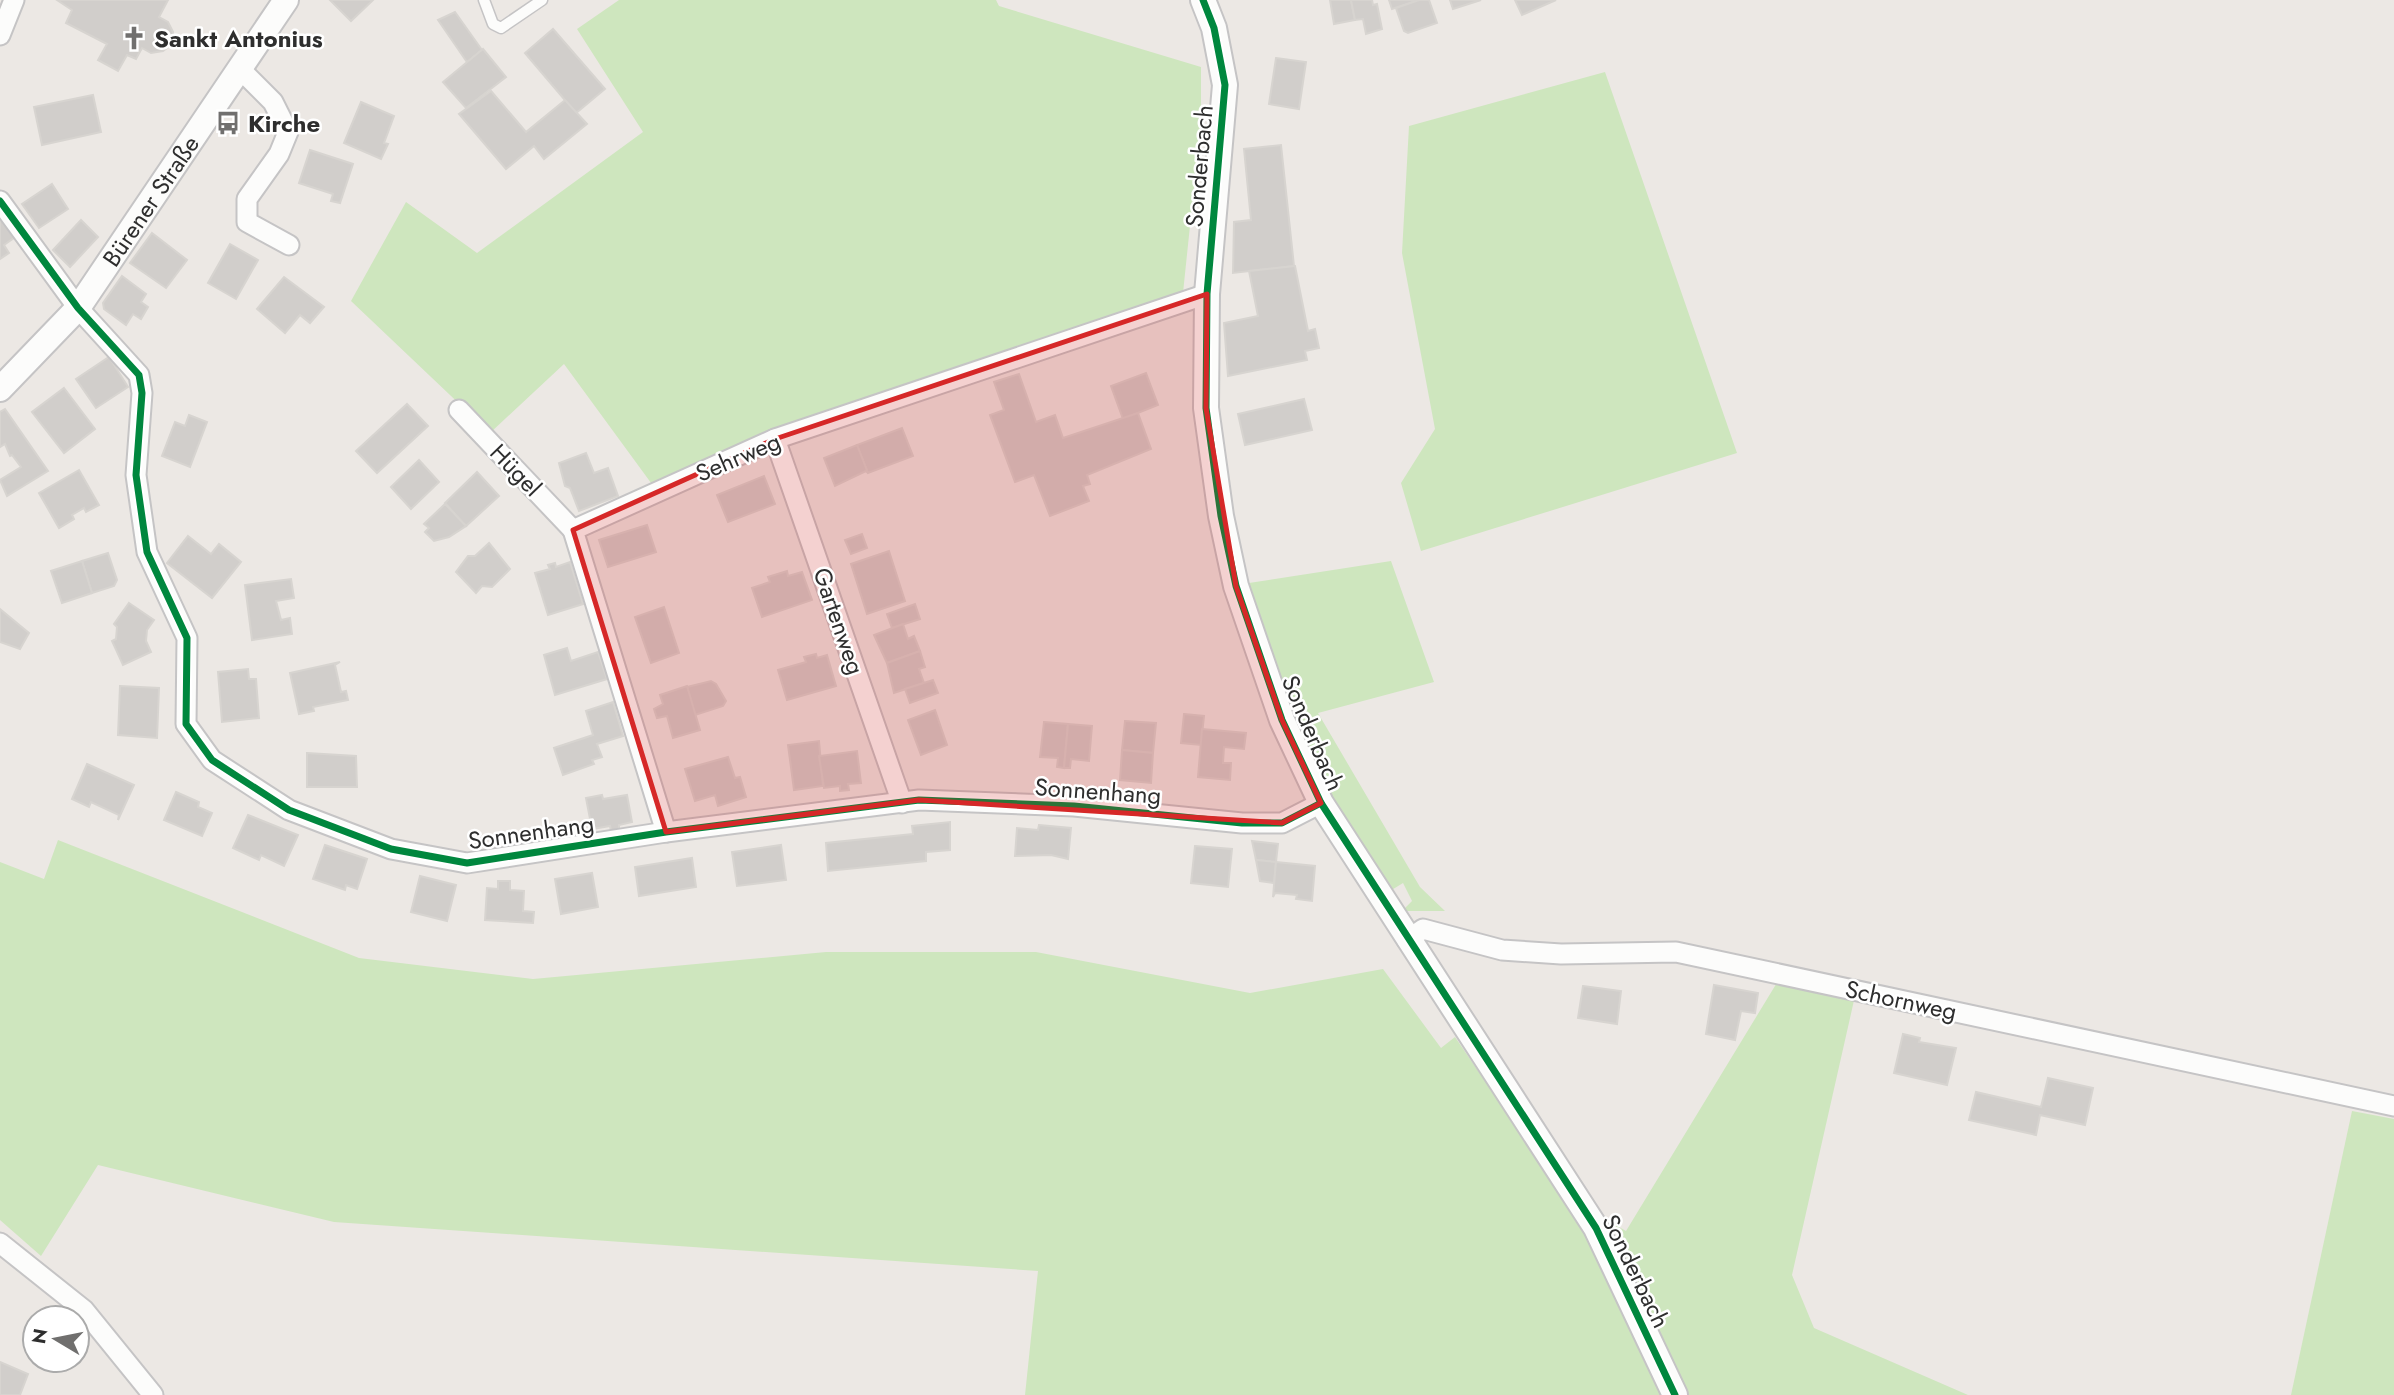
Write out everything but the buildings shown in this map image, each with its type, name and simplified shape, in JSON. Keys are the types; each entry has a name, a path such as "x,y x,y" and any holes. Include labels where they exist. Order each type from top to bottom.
{"street":[{"path":"0,35 14,0"},
{"name":"Bürener Straße","path":"0,389 78,308 241,71 286,0"},
{"name":"Sonderbach","path":"1203,0 1214,28 1225,85 1208,294 1206,408 1221,516 1236,586 1282,720 1321,803 1596,1228 1675,1395"},
{"path":"241,71 273,102 288,132 279,154 247,200 247,222 289,245"},
{"name":"Sonnenhang","path":"0,201 78,308 139,375 142,393 136,475 147,552 187,639 186,724 212,760 289,810 391,849 467,863 666,832 919,800 1074,806 1269,823 1282,823 1321,803"},
{"name":"Sehrweg","path":"573,530 775,439 1208,294"},
{"name":"Hügel","path":"459,410 573,530"},
{"name":"Gartenweg","path":"775,439 902,803"},
{"path":"573,530 666,832"},
{"name":"Schornweg","path":"1408,940 1423,929 1502,950 1560,954 1676,952 2394,1106"},
{"path":"0,1243 84,1310 153,1395"}],"lane":[{"path":"484,0 493,24 501,28 542,0"}],"highlighted area":[{"path":"1207,294 1206,408 1236,586 1282,720 1321,803 1282,823 919,800 666,832 573,530 775,439"}],"green space":[{"path":"619,0 996,0 999,6 1201,67 1201,120 1183,293 654,487 564,364 490,433 351,301 406,202 477,253 643,132 577,29"},
{"path":"1605,72 1737,453 1421,551 1401,483 1435,429 1402,253 1409,126"},
{"path":"1391,561 1434,682 1318,713 1420,887 1445,911 1402,911 1412,901 1403,883 1390,891 1331,797 1295,719 1249,583"},
{"path":"58,840 359,958 533,979 826,952 1036,952 1250,993 1383,969 1441,1048 1455,1037 1585,1228 1661,1395 1025,1395 1038,1271 334,1222 98,1165 41,1256 0,1220 0,862 44,879"},
{"path":"1778,981 1855,996 1792,1275 1814,1328 1968,1395 1688,1395 1612,1223 1626,1231"},
{"path":"2352,1111 2394,1119 2394,1395 2291,1395"}],"cycle path":[{"path":"1203,0 1214,28 1225,85 1207,294 1206,408 1221,516 1236,586 1282,720 1321,803 1596,1228 1675,1395"},
{"path":"0,201 78,308 139,375 142,393 136,475 147,552 187,638 186,724 212,760 289,810 391,849 467,863 666,832 919,800 1074,806 1242,823 1282,823 1321,803"}],"place":[{"name":"Sankt Antonius","path":"134,38"},
{"name":"Kirche","path":"228,123"}]}
